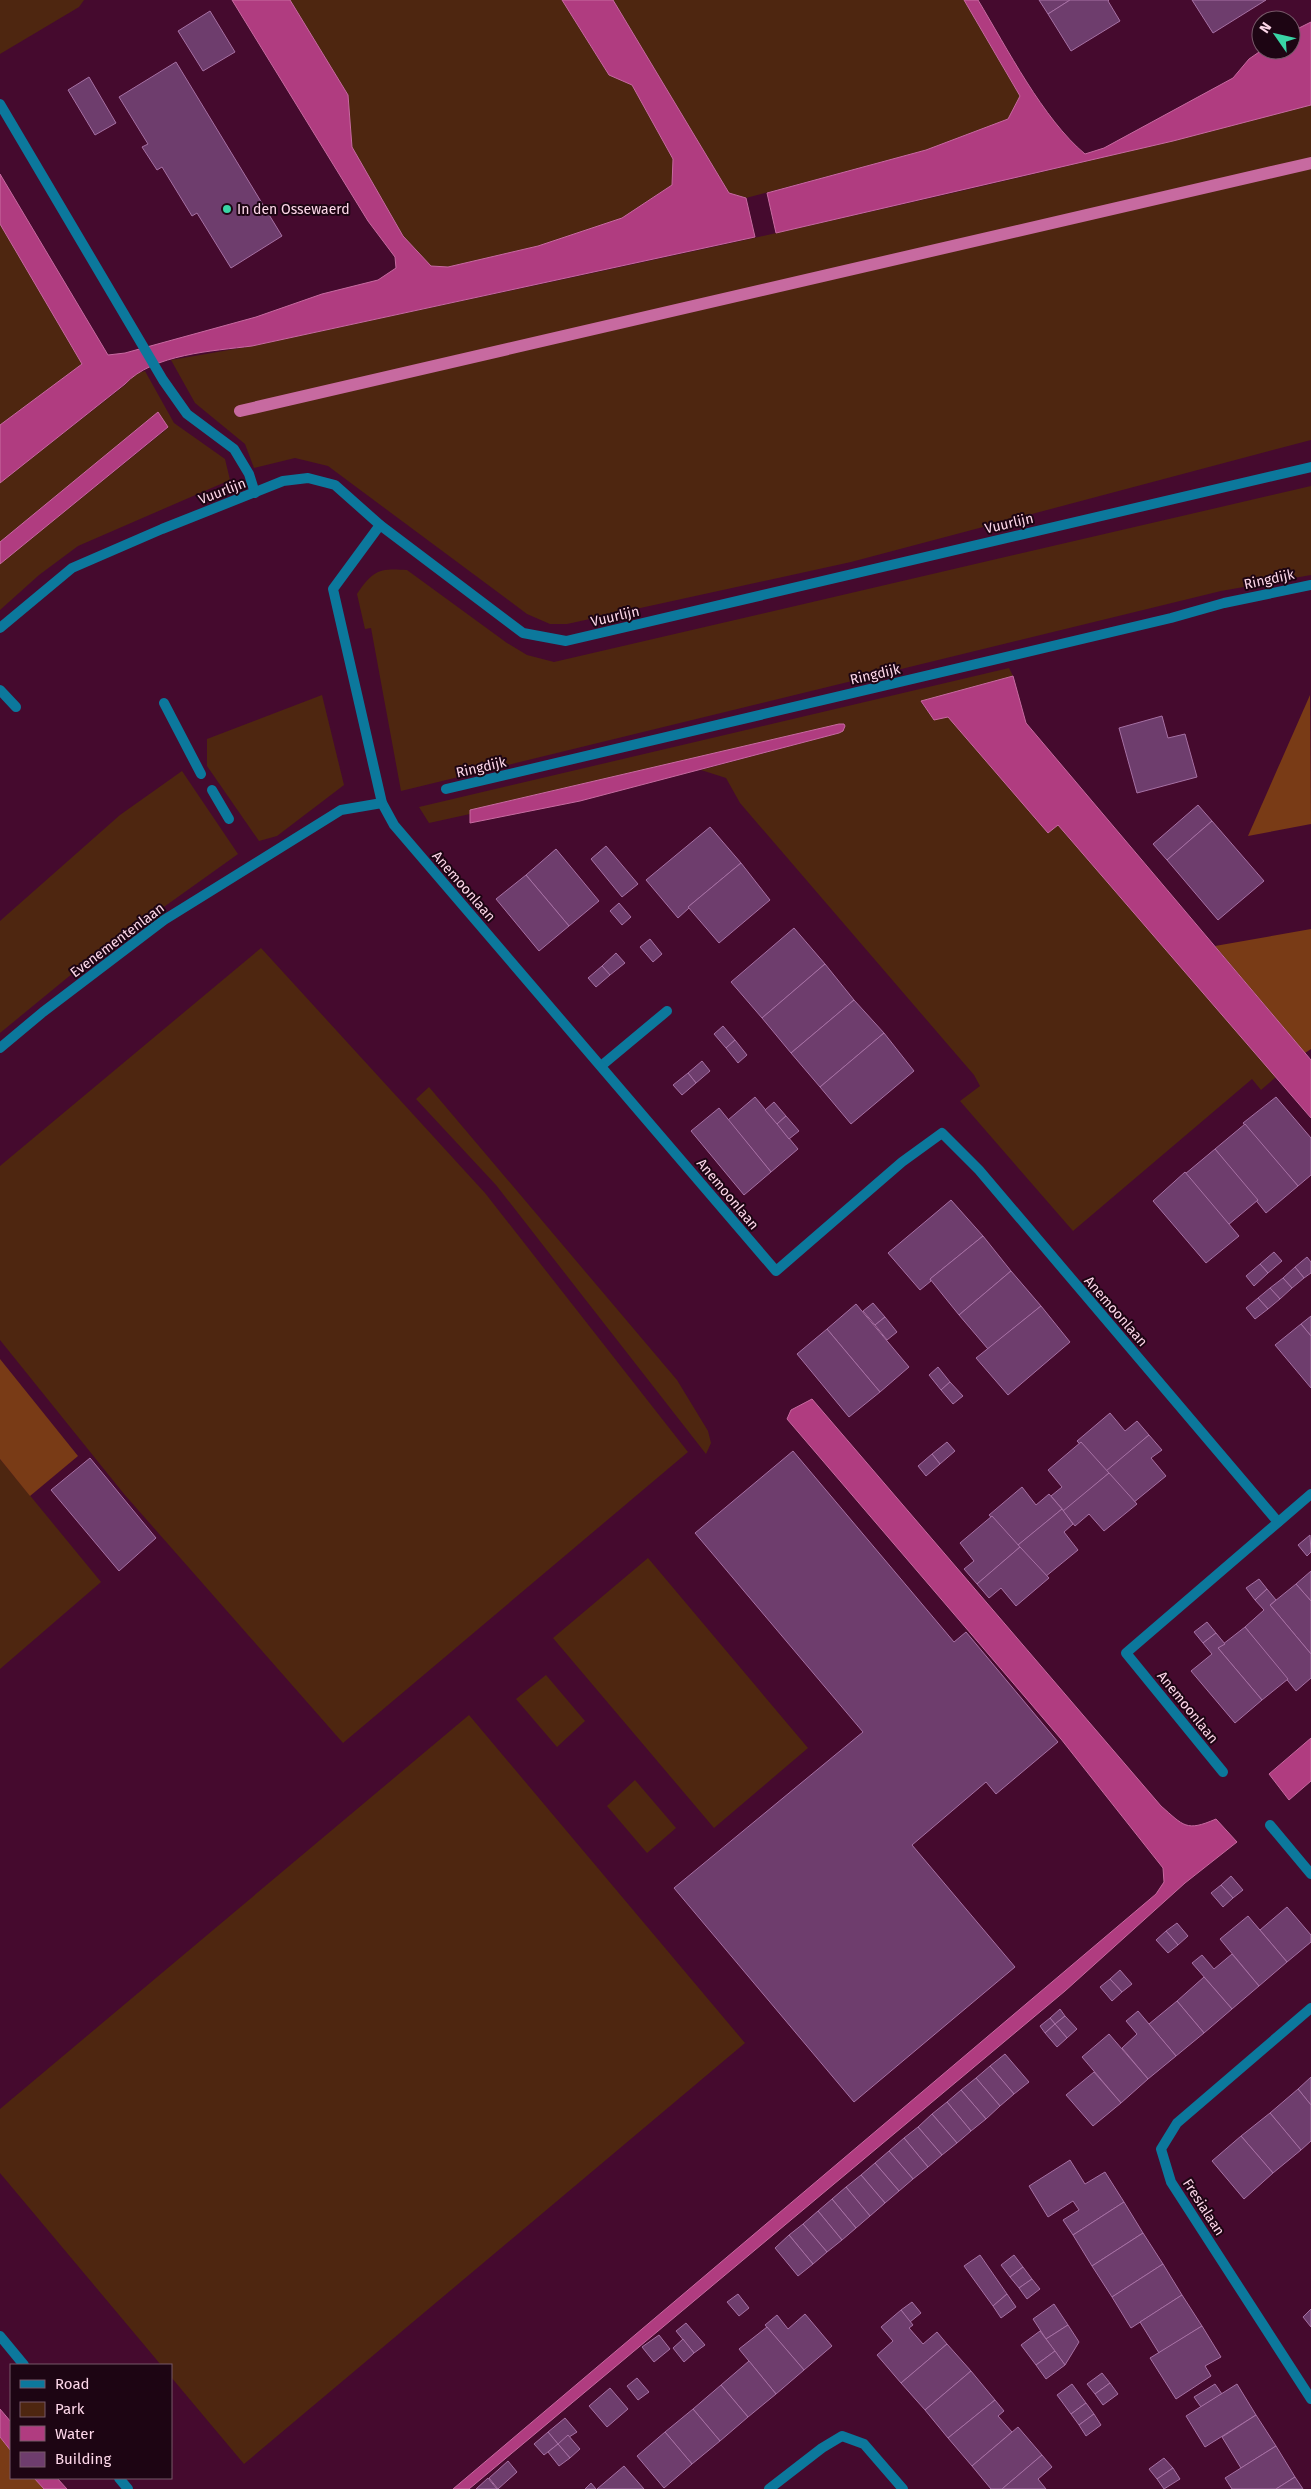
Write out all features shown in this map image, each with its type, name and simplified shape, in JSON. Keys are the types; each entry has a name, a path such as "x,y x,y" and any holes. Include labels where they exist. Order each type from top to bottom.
{"street":[{"path":"0,104 163,380 187,414 234,449 249,474 255,493"},
{"name":"Vuurlijn","path":"0,628 72,568 162,529 283,481 308,478 335,485 380,525 523,633 566,642 1311,467"},
{"name":"Anemoonlaan","path":"380,525 333,588 382,803 394,825 776,1271 902,1162 942,1133 979,1170 1278,1522"},
{"name":"Ringdijk","path":"446,789 1171,618 1224,603 1311,585"},
{"path":"0,690 16,707"},
{"path":"164,703 201,774"},
{"path":"212,790 229,819"},
{"name":"Evenementenlaan","path":"0,1048 43,1012 164,920 342,810 382,803"},
{"path":"601,1066 667,1011"},
{"name":"Anemoonlaan","path":"1223,1772 1126,1653 1311,1494"},
{"path":"1270,1825 1311,1874"},
{"name":"Fresialaan","path":"1311,2008 1176,2123 1161,2149 1171,2182 1311,2399"},
{"path":"0,2336 23,2364"},
{"path":"769,2489 822,2448 842,2436 864,2444 903,2489"},
{"path":"120,2479 128,2489"}],"green space":[{"path":"0,0 84,0 79,7 0,54"},
{"path":"290,0 562,0 609,75 632,85 673,159 672,185 622,218 538,246 448,267 431,266 403,236 352,147 348,95"},
{"path":"613,0 964,0 1020,96 1008,119 926,150 746,198 729,193"},
{"path":"1311,105 1311,440 851,562 567,624 550,624 527,614 328,466 295,458 254,468 245,444 195,403 171,360 252,346 783,232 1048,171"},
{"path":"0,224 82,364 0,425"},
{"path":"145,371 174,423 225,459 230,480 78,546 39,575 0,610 0,564 168,428 157,413 0,542 0,483 125,385 135,374"},
{"path":"1311,486 1311,575 1221,591 401,791 371,628 365,629 357,594 372,575 377,572 383,570 407,570 507,643 527,655 554,662"},
{"path":"1009,668 1013,676 921,702 934,720 948,716 1048,833 1058,825 1276,1077 1261,1090 1252,1079 1073,1231 960,1101 980,1086 974,1075 740,803 726,778 701,770 839,733 844,724 471,810 470,814 429,823 419,807"},
{"path":"322,695 344,785 277,836 259,841 207,766 207,739"},
{"path":"182,771 238,854 84,964 0,1033 0,921 120,815"},
{"path":"261,948 485,1193 688,1452 343,1743 124,1494 0,1340 0,1166"},
{"path":"429,1087 677,1380 708,1431 711,1443 706,1454 496,1185 416,1099"},
{"path":"0,1459 101,1582 0,1669"},
{"path":"648,1558 808,1748 714,1828 553,1638"},
{"path":"546,1675 585,1721 557,1747 516,1699"},
{"path":"469,1715 745,2043 244,2464 172,2378 172,2364 160,2364 0,2173 0,2109"},
{"path":"635,1780 676,1828 647,1853 607,1806"}],"shaded area":[{"path":"1310,695 1311,824 1248,836"},
{"path":"1311,929 1311,1049 1305,1053 1215,946"},
{"path":"0,1359 78,1456 30,1496 0,1459"},
{"path":"0,2437 10,2450 10,2479 35,2479 44,2489 0,2489"}],"water":[{"path":"232,0 290,0 348,95 352,147 403,236 431,266 448,267 538,246 622,218 672,185 673,159 632,85 609,75 562,0 613,0 729,193 746,198 755,237 252,346 202,352 167,360 137,374 0,483 0,425 82,364 0,224 0,174 108,355 125,353 256,317 322,294 378,280 396,268 395,257 368,221"},
{"path":"964,0 978,0 1040,103 1085,154 1104,148 1233,78 1251,58 1251,60 1301,60 1301,27 1311,22 1311,105 1173,141 776,233 767,193 926,150 1008,119 1020,96"},
{"path":"158,412 168,427 0,564 0,542"},
{"path":"1013,676 1026,723 1311,1060 1311,1118 1058,825 1048,833 948,717 934,720 921,701"},
{"path":"844,724 845,726 843,731 839,733 580,801 470,823 470,810"},
{"path":"812,1399 1161,1806 1186,1825 1198,1825 1216,1819 1237,1842 1185,1883 1065,1991 469,2489 453,2489 1156,1894 1164,1882 1163,1868 1061,1739 787,1419 791,1410"},
{"path":"1311,1738 1311,1781 1289,1800 1269,1774"},
{"path":"0,2409 10,2421 10,2450 0,2437"},
{"path":"35,2479 58,2479 67,2489 44,2489"}],"building":[{"path":"1039,0 1070,0 1048,14"},
{"path":"1070,0 1109,0 1120,21 1071,51 1048,14"},
{"path":"1192,0 1266,0 1213,33"},
{"path":"210,11 235,52 203,71 178,31"},
{"path":"176,62 282,236 231,268 197,213 192,216 162,167 157,170 142,147 148,144 119,97"},
{"path":"89,77 116,123 95,135 68,90"},
{"path":"1162,716 1168,738 1185,734 1197,777 1137,793 1119,728"},
{"path":"1198,805 1212,821 1167,860 1153,844"},
{"path":"1212,821 1264,881 1218,920 1167,860"},
{"path":"710,827 741,863 688,907 678,918 646,880"},
{"path":"606,846 638,884 622,897 591,859"},
{"path":"556,849 599,901 569,926 526,875"},
{"path":"741,863 770,900 719,943 688,907"},
{"path":"526,875 569,926 539,951 496,899"},
{"path":"619,903 631,917 622,925 610,911"},
{"path":"794,928 825,964 762,1018 731,982"},
{"path":"650,939 662,954 653,962 640,947"},
{"path":"616,953 625,963 610,975 602,966"},
{"path":"825,964 854,1000 791,1053 762,1018"},
{"path":"602,966 610,975 596,987 588,978"},
{"path":"854,1000 884,1033 820,1087 791,1053"},
{"path":"723,1026 735,1040 726,1048 714,1034"},
{"path":"884,1033 914,1071 851,1124 820,1087"},
{"path":"735,1040 747,1055 738,1063 726,1048"},
{"path":"702,1061 710,1071 696,1083 688,1073"},
{"path":"688,1073 696,1083 682,1095 673,1085"},
{"path":"755,1097 798,1149 771,1172 728,1120"},
{"path":"1276,1097 1311,1138 1311,1175 1298,1186 1243,1123"},
{"path":"774,1102 786,1116 777,1124 765,1110"},
{"path":"719,1108 771,1172 744,1195 691,1131"},
{"path":"786,1116 799,1131 789,1139 777,1124"},
{"path":"1245,1124 1298,1186 1266,1213 1215,1149"},
{"path":"1215,1149 1258,1200 1228,1225 1185,1174"},
{"path":"1185,1172 1239,1236 1206,1263 1153,1201"},
{"path":"951,1200 983,1236 930,1279 931,1281 920,1290 888,1253"},
{"path":"983,1236 1011,1271 959,1315 930,1279"},
{"path":"1274,1252 1282,1261 1268,1273 1260,1264"},
{"path":"1307,1257 1311,1262 1311,1273 1304,1278 1295,1267"},
{"path":"1260,1264 1268,1273 1254,1286 1246,1276"},
{"path":"1295,1267 1304,1278 1292,1288 1283,1278"},
{"path":"1011,1271 1041,1306 988,1349 959,1315"},
{"path":"1283,1278 1292,1288 1280,1299 1270,1288"},
{"path":"1270,1288 1280,1299 1268,1309 1258,1298"},
{"path":"1258,1298 1268,1309 1255,1319 1246,1308"},
{"path":"873,1303 885,1317 875,1325 863,1311"},
{"path":"856,1304 909,1367 880,1392 827,1329"},
{"path":"1041,1306 1070,1342 1008,1395 976,1358"},
{"path":"1311,1316 1311,1336 1301,1324"},
{"path":"885,1317 897,1332 887,1340 875,1325"},
{"path":"1301,1324 1311,1336 1311,1388 1275,1345"},
{"path":"827,1329 880,1392 849,1417 797,1354"},
{"path":"938,1367 950,1382 941,1390 929,1375"},
{"path":"950,1382 963,1396 953,1404 941,1390"},
{"path":"1110,1413 1125,1431 1137,1421 1149,1435 1106,1472 1077,1441"},
{"path":"1149,1435 1162,1450 1151,1458 1166,1476 1133,1503 1106,1471"},
{"path":"947,1442 955,1451 940,1464 932,1454"},
{"path":"1081,1442 1109,1473 1064,1511 1051,1496 1062,1487 1048,1470"},
{"path":"793,1451 954,1642 966,1632 1058,1742 996,1794 986,1782 912,1845 1015,1967 854,2102 674,1888 863,1732 695,1533"},
{"path":"932,1454 940,1464 926,1476 918,1466"},
{"path":"90,1458 156,1538 119,1571 51,1490"},
{"path":"1109,1473 1137,1504 1104,1531 1089,1514 1075,1526 1063,1511"},
{"path":"1022,1487 1036,1505 1049,1494 1062,1509 1017,1546 989,1515"},
{"path":"1062,1509 1073,1524 1064,1532 1078,1550 1045,1577 1018,1545"},
{"path":"992,1516 1020,1547 977,1584 964,1569 974,1561 960,1543"},
{"path":"1310,1535 1311,1552 1307,1556 1298,1545"},
{"path":"1020,1547 1049,1578 1016,1606 1001,1588 989,1598 977,1584"},
{"path":"1311,1571 1311,1601 1296,1584"},
{"path":"1259,1579 1267,1589 1255,1600 1246,1588"},
{"path":"1296,1584 1311,1601 1311,1654 1270,1605"},
{"path":"1267,1589 1276,1600 1270,1605 1311,1654 1311,1678 1296,1691 1245,1627 1264,1610 1255,1600"},
{"path":"1207,1622 1216,1633 1203,1643 1194,1632"},
{"path":"1245,1627 1288,1679 1262,1700 1218,1648"},
{"path":"1216,1633 1225,1644 1218,1648 1262,1700 1235,1723 1191,1671 1212,1654 1203,1643"},
{"path":"1231,1876 1243,1890 1233,1898 1221,1885"},
{"path":"1221,1885 1233,1898 1223,1907 1211,1893"},
{"path":"1287,1907 1311,1935 1311,1942 1287,1962 1260,1930"},
{"path":"1248,1916 1287,1962 1259,1986 1220,1939"},
{"path":"1177,1923 1188,1936 1178,1945 1166,1931"},
{"path":"1166,1931 1178,1945 1168,1953 1156,1940"},
{"path":"1232,1954 1259,1986 1232,2009 1192,1963 1202,1955 1214,1969"},
{"path":"1120,1970 1132,1984 1122,1992 1110,1979"},
{"path":"1204,1977 1232,2009 1204,2033 1177,2001"},
{"path":"1110,1979 1122,1992 1112,2001 1100,1987"},
{"path":"1177,2001 1204,2033 1176,2056 1149,2024"},
{"path":"1060,2009 1065,2016 1055,2024 1050,2018"},
{"path":"1138,2011 1176,2056 1148,2079 1122,2048 1137,2034 1126,2021"},
{"path":"1065,2016 1077,2029 1067,2038 1055,2024"},
{"path":"1050,2018 1055,2024 1045,2033 1040,2026"},
{"path":"1055,2024 1067,2038 1057,2047 1045,2033"},
{"path":"1109,2034 1148,2079 1121,2103 1082,2057"},
{"path":"1005,2054 1029,2082 1014,2094 990,2066"},
{"path":"990,2066 1014,2094 1000,2106 976,2078"},
{"path":"1094,2072 1121,2103 1093,2126 1066,2095"},
{"path":"1311,2077 1311,2105 1298,2089"},
{"path":"976,2078 1000,2106 986,2119 961,2090"},
{"path":"1298,2089 1311,2105 1311,2141 1301,2150 1270,2113"},
{"path":"961,2090 986,2119 971,2131 947,2102"},
{"path":"947,2102 971,2131 957,2143 932,2114"},
{"path":"1270,2113 1301,2150 1273,2173 1241,2136"},
{"path":"932,2114 957,2143 942,2155 918,2127"},
{"path":"918,2127 942,2155 928,2167 904,2138"},
{"path":"1241,2136 1273,2173 1244,2199 1212,2161"},
{"path":"904,2138 928,2167 913,2179 889,2151"},
{"path":"889,2151 913,2179 899,2191 875,2163"},
{"path":"1070,2160 1085,2184 1105,2172 1124,2202 1073,2235 1063,2220 1079,2210 1073,2201 1048,2217 1029,2186"},
{"path":"875,2163 899,2191 885,2203 861,2175"},
{"path":"861,2175 885,2203 870,2216 846,2187"},
{"path":"846,2187 870,2216 856,2228 832,2199"},
{"path":"832,2199 856,2228 842,2240 818,2211"},
{"path":"1124,2202 1143,2233 1092,2266 1073,2235"},
{"path":"818,2211 842,2240 827,2252 803,2224"},
{"path":"803,2224 827,2252 813,2264 789,2235"},
{"path":"1143,2233 1163,2264 1112,2297 1092,2266"},
{"path":"789,2235 813,2264 798,2276 775,2248"},
{"path":"980,2255 1007,2294 993,2306 964,2266"},
{"path":"1014,2255 1023,2267 1010,2277 1001,2265"},
{"path":"1163,2264 1182,2295 1131,2328 1112,2297"},
{"path":"1023,2267 1032,2279 1019,2288 1010,2277"},
{"path":"1032,2279 1040,2289 1027,2299 1019,2288"},
{"path":"738,2294 749,2308 739,2316 727,2302"},
{"path":"1007,2294 1016,2307 1001,2318 993,2306"},
{"path":"1182,2295 1202,2326 1159,2353 1140,2322"},
{"path":"912,2302 921,2313 910,2322 901,2310"},
{"path":"1054,2304 1068,2325 1046,2339 1033,2319"},
{"path":"1311,2309 1311,2327 1303,2317"},
{"path":"901,2310 913,2325 909,2328 923,2344 937,2332 947,2344 901,2383 877,2355 893,2341 881,2327"},
{"path":"805,2314 832,2346 804,2370 765,2325 777,2315 788,2329"},
{"path":"686,2323 705,2345 694,2353 676,2331"},
{"path":"1068,2325 1079,2342 1065,2365 1046,2339"},
{"path":"1202,2326 1221,2357 1205,2366 1211,2376 1176,2399 1150,2358"},
{"path":"767,2327 804,2370 776,2394 739,2349"},
{"path":"1040,2331 1055,2351 1036,2365 1021,2345"},
{"path":"659,2335 670,2349 654,2362 642,2347"},
{"path":"683,2339 694,2353 684,2362 673,2348"},
{"path":"947,2344 971,2371 925,2410 901,2383"},
{"path":"1055,2351 1065,2365 1046,2379 1036,2365"},
{"path":"749,2361 776,2394 748,2417 721,2385"},
{"path":"971,2371 995,2400 948,2438 925,2410"},
{"path":"1102,2373 1110,2383 1095,2394 1087,2384"},
{"path":"637,2378 649,2392 638,2400 627,2386"},
{"path":"1110,2383 1118,2394 1103,2405 1095,2394"},
{"path":"1072,2384 1086,2403 1071,2414 1057,2395"},
{"path":"1215,2384 1222,2394 1201,2407 1194,2397"},
{"path":"1237,2384 1256,2415 1205,2447 1186,2416"},
{"path":"721,2385 748,2417 720,2441 693,2409"},
{"path":"610,2388 628,2409 607,2427 589,2406"},
{"path":"995,2400 1004,2411 998,2416 1012,2432 972,2466 948,2438"},
{"path":"1086,2403 1094,2414 1079,2425 1071,2414"},
{"path":"693,2409 720,2441 692,2464 665,2432"},
{"path":"1094,2414 1101,2425 1086,2436 1079,2425"},
{"path":"1256,2415 1276,2446 1241,2468 1222,2437"},
{"path":"565,2418 577,2432 558,2444 548,2432"},
{"path":"1018,2427 1042,2455 1002,2489 991,2489 972,2466"},
{"path":"548,2432 558,2444 544,2455 534,2444"},
{"path":"665,2432 692,2464 664,2488 637,2456"},
{"path":"568,2435 580,2449 570,2458 558,2444"},
{"path":"558,2444 570,2458 559,2466 548,2452"},
{"path":"1276,2446 1295,2477 1276,2489 1232,2489 1225,2478"},
{"path":"1042,2455 1052,2467 1038,2479 1046,2489 1002,2489"},
{"path":"1164,2458 1173,2468 1157,2479 1149,2469"},
{"path":"508,2461 517,2472 498,2489 489,2478"},
{"path":"624,2466 644,2489 597,2489"},
{"path":"1173,2468 1180,2479 1164,2489 1157,2479"},
{"path":"1295,2477 1303,2489 1276,2489"},
{"path":"488,2478 497,2489 476,2489"},
{"path":"591,2483 596,2489 585,2489"}],"waterway":[{"path":"240,411 1311,163"}],"place":[{"name":"In den Ossewaerd","path":"227,209"}]}
